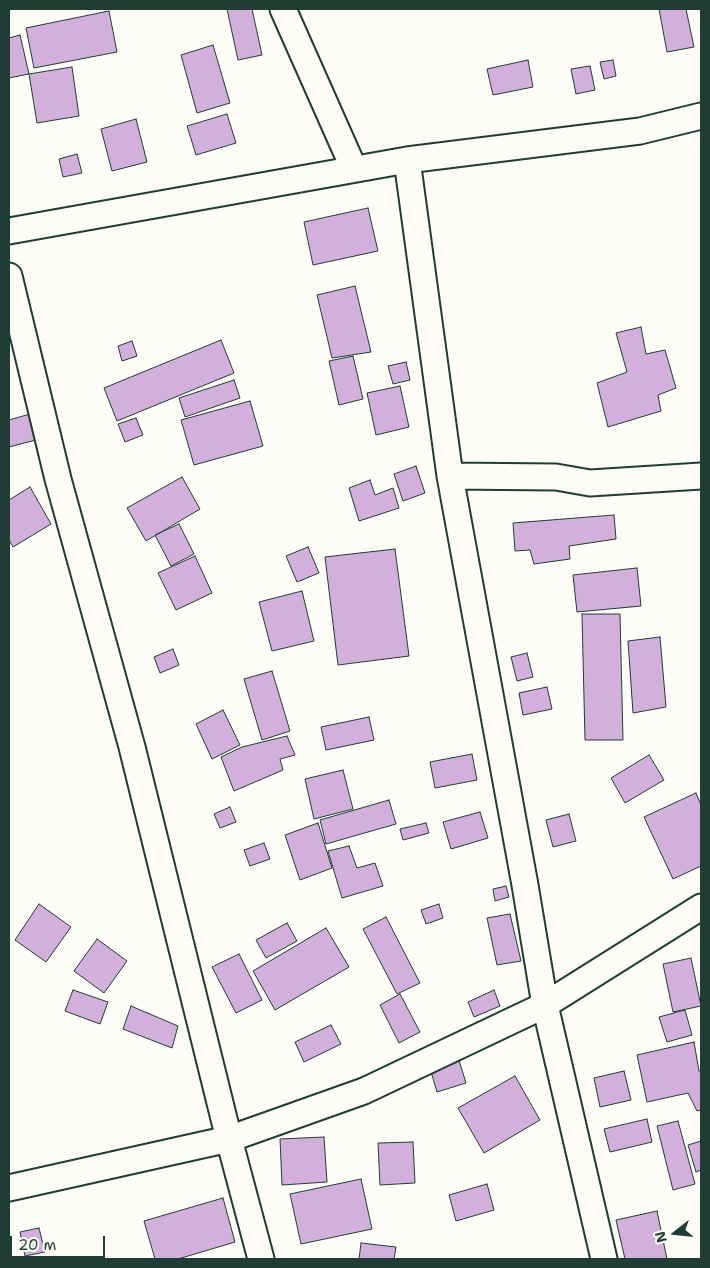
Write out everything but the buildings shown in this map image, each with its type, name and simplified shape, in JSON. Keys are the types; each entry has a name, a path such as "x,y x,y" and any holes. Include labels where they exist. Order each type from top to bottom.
{"street":[{"path":"283,9 354,170"},
{"path":"9,231 407,160 640,131 701,119"},
{"path":"407,160 450,476 545,1005 604,1259"},
{"path":"9,276 58,479 132,747 229,1139 261,1259"},
{"path":"450,476 556,477 590,483 701,476"},
{"path":"9,1188 229,1139 364,1091 545,1005 701,907"}]}
